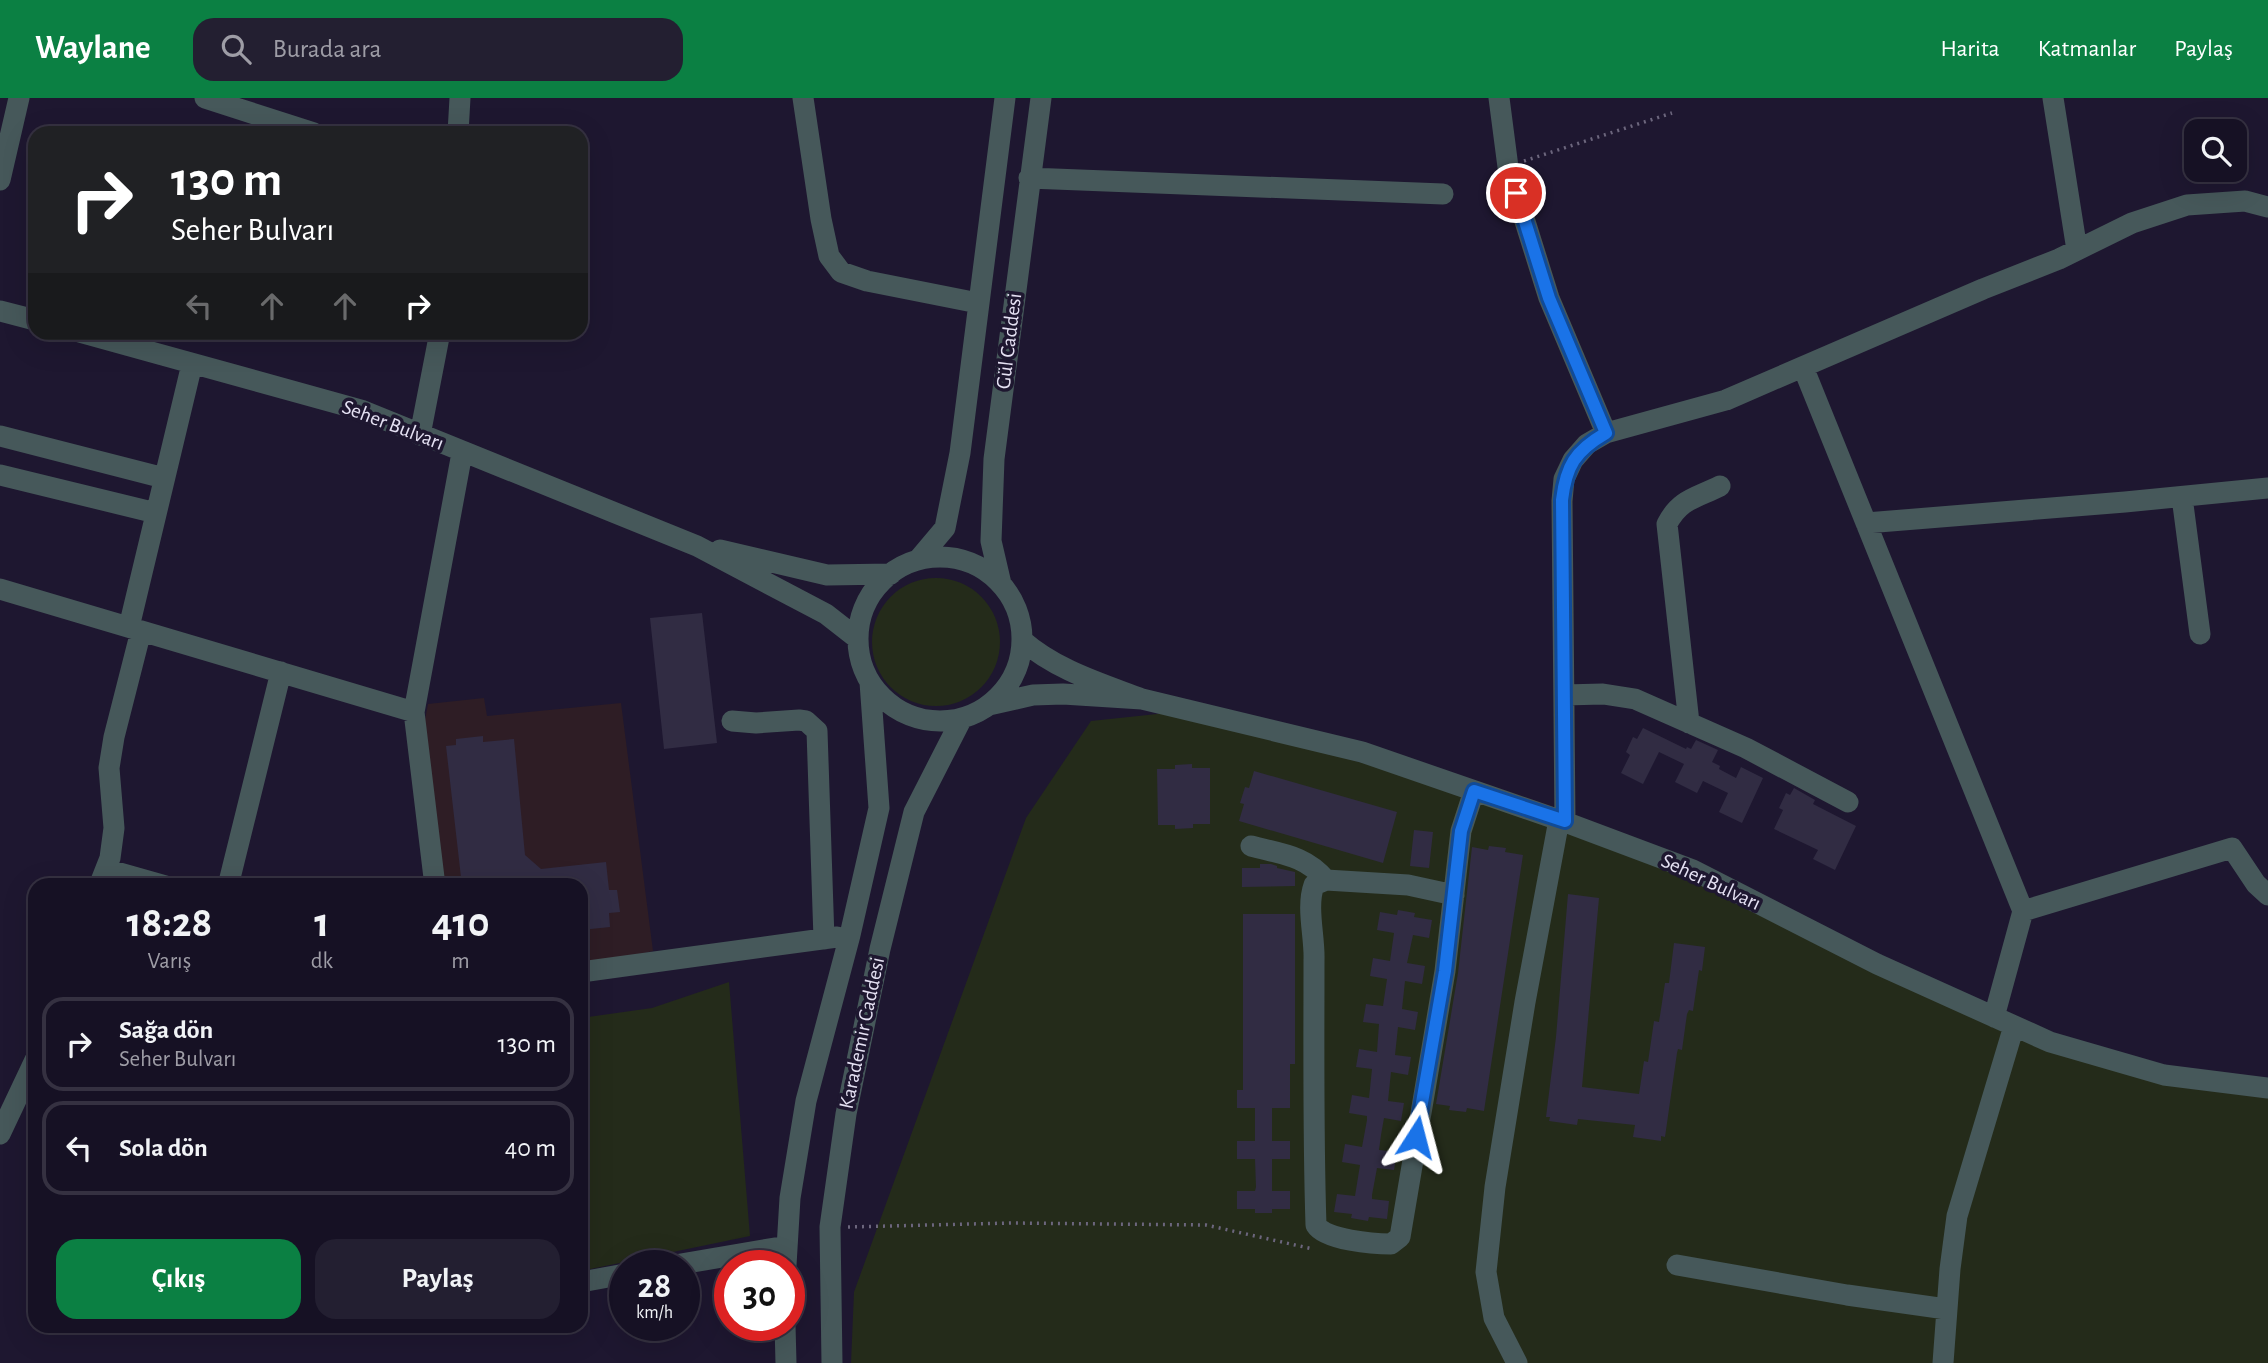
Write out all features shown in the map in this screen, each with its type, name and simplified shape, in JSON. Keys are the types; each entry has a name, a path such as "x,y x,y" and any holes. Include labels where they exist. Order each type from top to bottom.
{"street":[{"path":"0,180 19,98"},
{"path":"205,98 260,106 300,126"},
{"path":"458,126 460,98"},
{"path":"803,98 829,256 841,272 867,281 978,303"},
{"name":"Gül Caddesi","path":"918,560 944,528 960,453 1005,98"},
{"name":"Gül Caddesi","path":"1000,584 991,541 994,459 1041,98"},
{"path":"1499,98 1507,167 1549,298 1606,433"},
{"path":"2053,98 2077,250"},
{"path":"1029,178 1443,194"},
{"path":"1517,1363 1494,1318 1486,1272 1496,1188 1525,1002 1562,821 1562,500 1564,479 1573,460 1587,444 1606,433 1726,400 2077,250 2132,223 2187,205 2245,201 2268,207"},
{"path":"0,311 28,318"},
{"name":"Seher Bulvarı","path":"107,340 361,410 697,546 826,614 858,639"},
{"path":"420,435 438,340"},
{"path":"102,877 110,858 114,828 109,768 114,737 156,513 192,364"},
{"path":"1803,367 2023,911 1994,1017"},
{"path":"0,436 164,478"},
{"path":"434,878 414,712 463,453"},
{"path":"0,475 156,513"},
{"path":"1689,723 1667,524 1675,509 1683,503 1720,486"},
{"path":"1866,523 2268,488"},
{"path":"2182,497 2200,634"},
{"name":"Seher Bulvarı","path":"697,546 827,575 891,574"},
{"path":"947,558 962,561 976,566 1000,584 1016,610 1022,640 1013,676 1000,695 989,705 962,718 932,721 910,716 890,705 870,682 862,662 858,639 870,596 891,574 918,560 947,558"},
{"path":"0,589 414,712"},
{"name":"Seher Bulvarı","path":"1022,640 1039,655 1065,669 1142,699 1362,752 1562,821 1693,870 1877,964 2050,1042 2164,1075 2268,1088"},
{"path":"230,878 281,672"},
{"name":"Karademir Caddesi","path":"787,1250 790,1198 806,1101 850,935 879,808 870,682"},
{"path":"1564,695 1603,694 1635,699 1746,748 1848,802"},
{"name":"Seher Bulvarı","path":"989,705 1033,695 1142,699"},
{"name":"Karademir Caddesi","path":"832,1363 830,1227 846,1114 880,949 914,812 962,718"},
{"path":"732,721 756,723 799,720 806,721 817,731 824,939"},
{"path":"1454,894 1408,886 1326,880 1314,885 1314,1148 1316,1224 1323,1232 1375,1244 1394,1244 1400,1237 1445,971 1454,894 1461,831 1474,791"},
{"path":"1251,846 1305,861 1326,880"},
{"path":"2023,911 2232,848 2256,884 2268,895"},
{"path":"588,971 850,935"},
{"path":"1942,1363 1957,1216 2014,1026"},
{"path":"0,1134 28,1075"},
{"path":"1677,1265 1946,1310"},
{"path":"588,1281 609,1277"},
{"path":"785,1341 786,1363"}],"path":[{"path":"1507,167 1672,113"},
{"path":"830,1227 1011,1223 1206,1225 1325,1252"}],"shaded area":[{"path":"484,698 487,716 621,703 653,951 603,963 588,963 588,878 440,878 424,725 428,704"}],"green space":[{"path":"936,578 960,583 981,597 995,618 1000,642 995,666 981,687 960,701 936,706 912,701 891,687 877,666 872,642 877,618 891,597 912,583"},
{"path":"1176,712 1535,810 2017,1027 2268,1093 2268,1363 851,1363 854,1292 1026,818 1091,721"},
{"path":"729,982 750,1236 682,1250 609,1250 609,1265 588,1270 588,1017 652,1008"}],"building":[{"path":"702,613 717,743 664,749 650,618"},
{"path":"1643,728 1686,749 1691,749 1696,740 1718,750 1712,762 1736,778 1741,767 1763,778 1742,823 1719,812 1728,793 1703,781 1697,793 1675,782 1684,764 1659,752 1643,784 1621,773 1630,755 1626,752 1633,737 1637,739"},
{"path":"483,736 483,742 514,739 525,855 541,869 606,862 609,890 617,890 620,912 609,913 610,927 588,929 588,878 461,878 446,746 456,745 456,739"},
{"path":"1192,764 1192,768 1210,768 1210,824 1193,824 1193,828 1175,829 1175,825 1158,825 1157,769 1175,769 1175,765"},
{"path":"1254,771 1397,812 1383,863 1239,821 1244,804 1240,803 1245,787 1249,788"},
{"path":"1794,788 1815,800 1813,804 1856,826 1835,870 1813,859 1818,850 1774,829 1783,810 1779,808 1786,793 1790,795"},
{"path":"1414,830 1433,832 1429,868 1410,866"},
{"path":"1489,846 1506,848 1505,852 1523,855 1484,1111 1467,1108 1466,1112 1449,1110 1450,1106 1436,1104 1458,973 1472,847 1488,850"},
{"path":"1260,864 1271,864 1295,872 1295,886 1242,887 1242,868 1260,868"},
{"path":"1568,894 1599,898 1582,1087 1639,1094 1644,1061 1648,1062 1654,1021 1659,1022 1665,983 1669,983 1674,943 1705,947 1693,1011 1689,1010 1687,1014 1682,1050 1678,1049 1677,1053 1665,1137 1661,1136 1661,1141 1633,1137 1635,1125 1578,1119 1577,1125 1549,1121 1550,1117 1546,1117"},
{"path":"1398,910 1415,913 1414,917 1432,920 1429,938 1413,935 1407,963 1425,966 1422,984 1405,981 1402,1009 1418,1012 1415,1030 1398,1027 1395,1055 1411,1057 1408,1075 1391,1072 1388,1101 1404,1103 1401,1121 1384,1118 1381,1135 1379,1150 1397,1152 1394,1170 1377,1168 1372,1195 1372,1199 1389,1201 1387,1219 1369,1217 1368,1221 1351,1218 1352,1214 1334,1212 1337,1194 1355,1196 1360,1165 1342,1162 1345,1144 1362,1147 1367,1116 1349,1113 1352,1095 1369,1098 1372,1069 1356,1067 1359,1049 1377,1052 1379,1024 1363,1022 1366,1004 1383,1006 1387,979 1370,976 1373,958 1390,961 1394,933 1377,930 1380,912 1397,915"},
{"path":"1243,914 1295,914 1295,1064 1290,1064 1290,1108 1272,1108 1272,1141 1290,1141 1290,1159 1272,1159 1272,1191 1290,1191 1290,1209 1272,1209 1272,1213 1237,1209 1237,1191 1255,1191 1256,1187 1255,1159 1237,1159 1237,1141 1255,1141 1255,1108 1237,1108 1237,1090 1243,1090"}],"route":[{"path":"1416,1137 1445,971 1461,831 1474,791 1565,821 1564,479 1573,460 1587,444 1606,433 1549,298 1516,193"}]}
